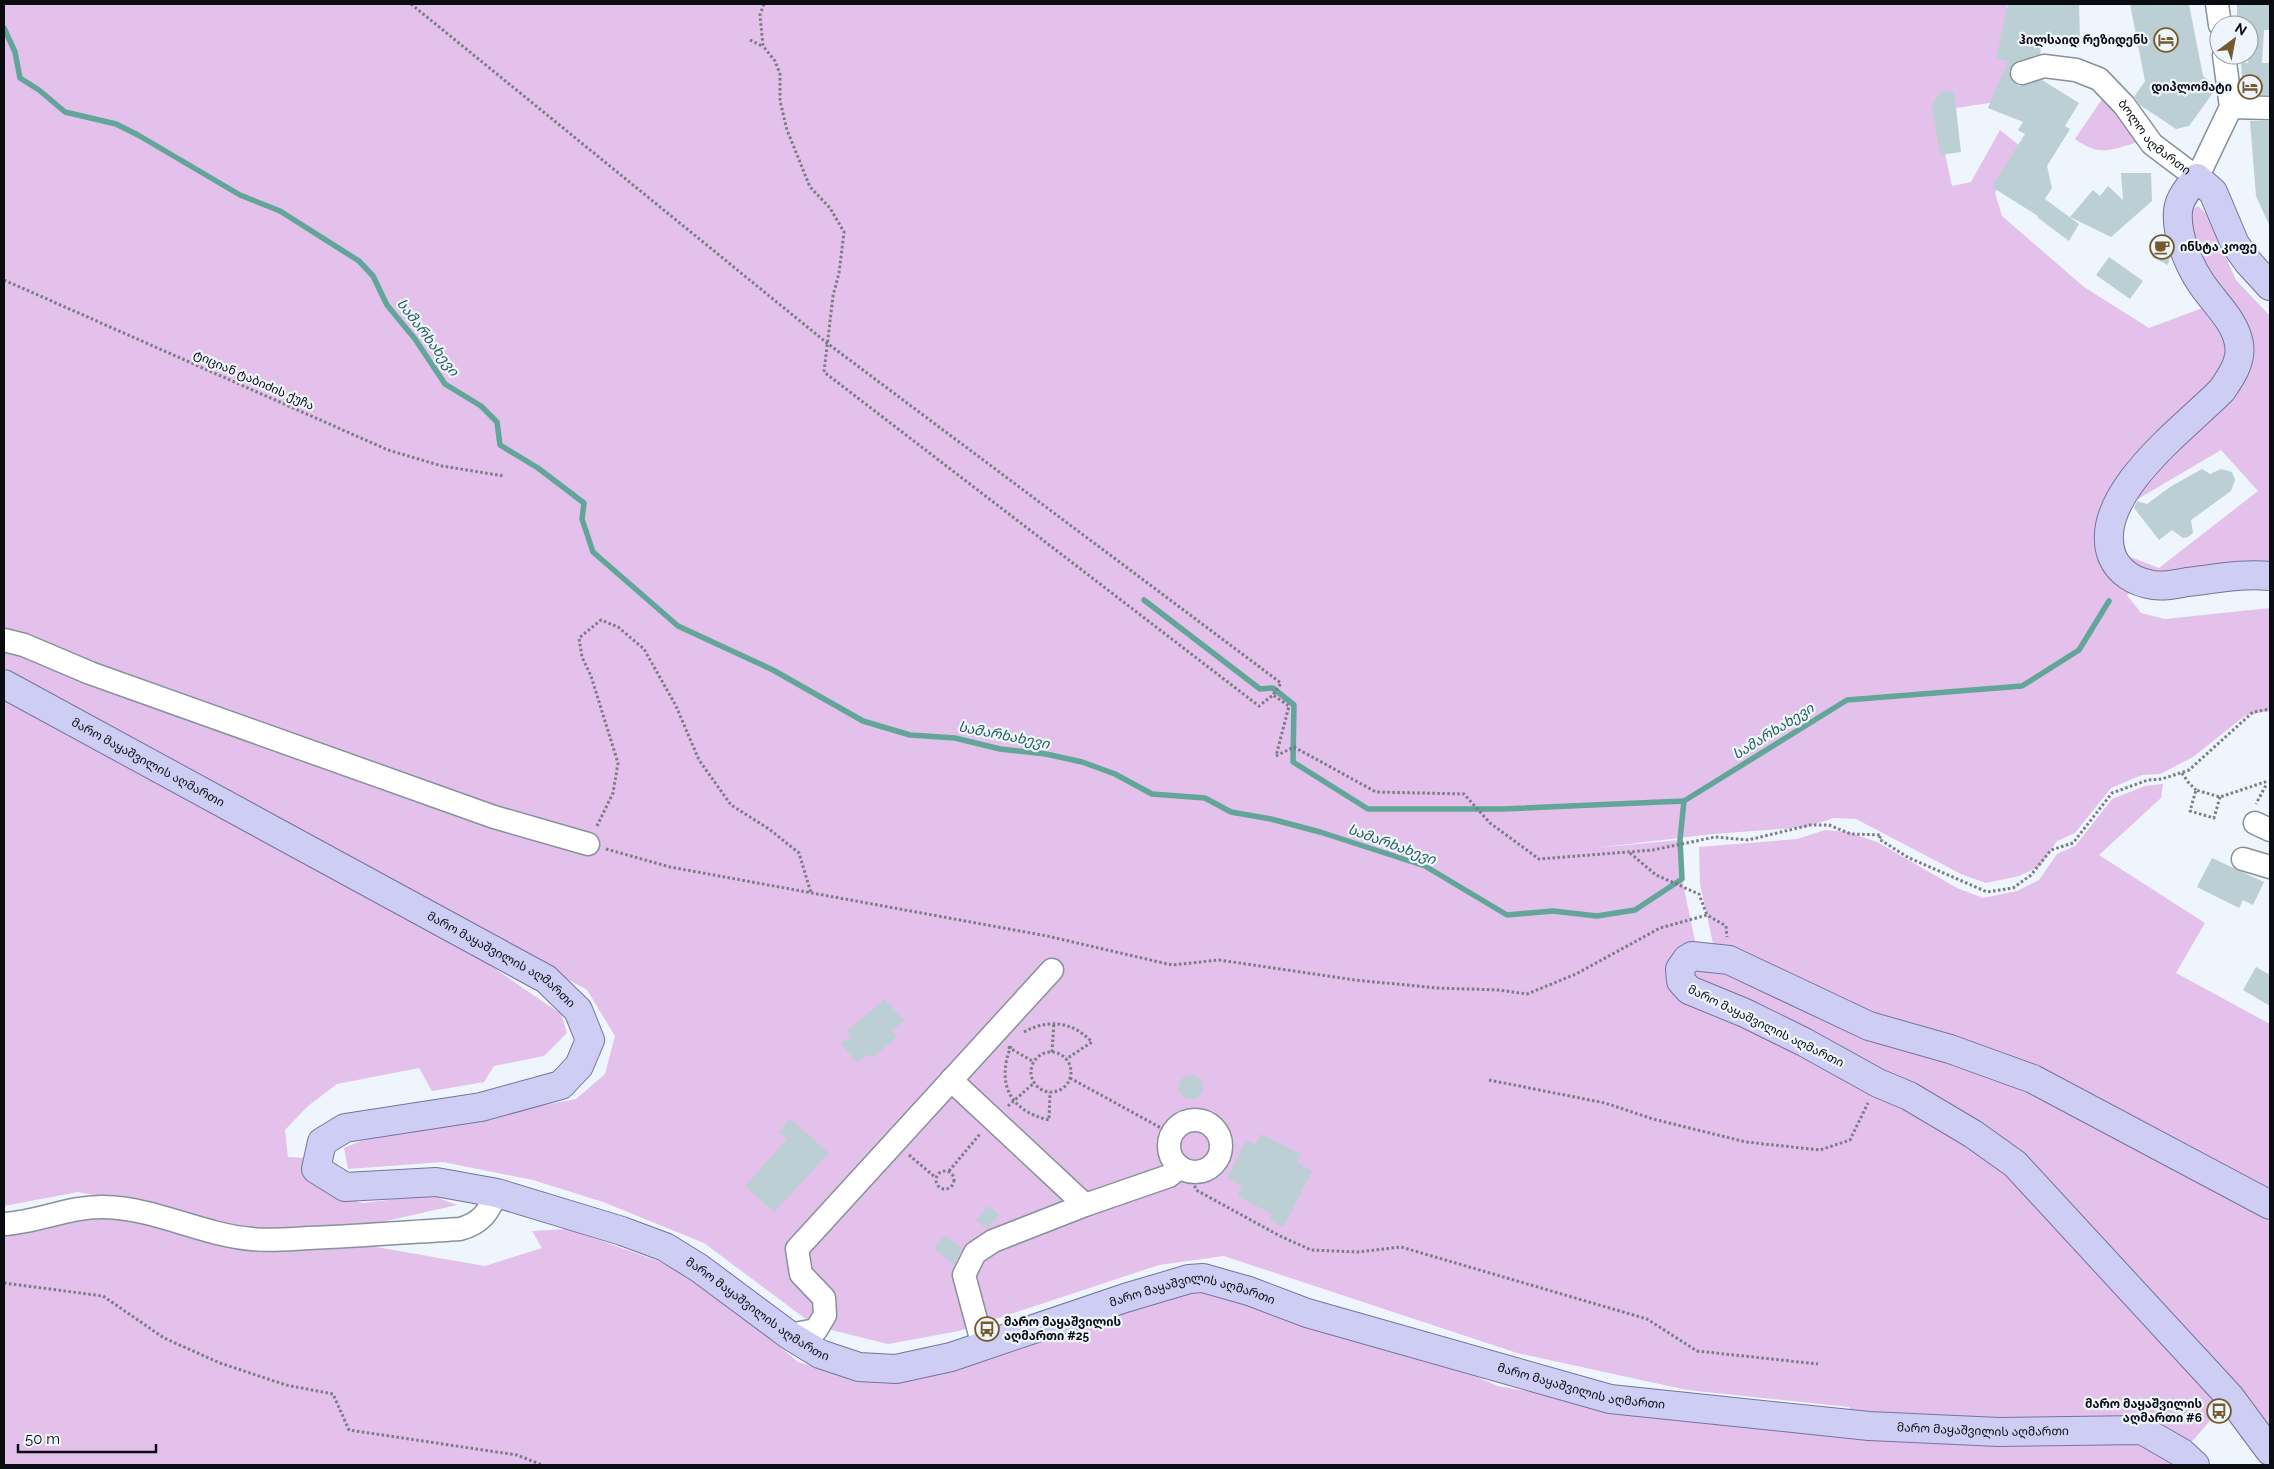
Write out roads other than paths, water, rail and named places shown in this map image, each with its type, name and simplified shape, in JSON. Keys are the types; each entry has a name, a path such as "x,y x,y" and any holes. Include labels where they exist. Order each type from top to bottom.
{"main road":[{"path":"2270,286 2248,262 2235,244 2213,192 2197,178 2185,191 2178,210 2182,242 2189,261 2201,283 2229,321 2239,344 2240,354 2231,378 2222,390 2150,460 2124,493 2110,524 2110,550 2122,571 2132,579 2156,586 2241,575 2270,576"},
{"name":"მარო მაყაშვილის აღმართი","path":"4,684 546,979 578,1010 590,1040 580,1066 561,1085 481,1107 345,1128 322,1142 316,1169 345,1187 436,1182 497,1192 594,1221 665,1247 700,1268 789,1335 839,1362 878,1370 903,1368 951,1357 1125,1298 1189,1279 1203,1278 1249,1291 1307,1313 1610,1398 1869,1426 1998,1432 2142,1430 2182,1453 2195,1465"},
{"name":"მარო მაყაშვილის აღმართი","path":"2270,1205 2033,1079 1950,1049 1869,1026 1729,960 1692,956 1687,959 1680,969 1681,981 1688,990 1745,1012 1878,1083 1934,1110 1973,1134 2015,1164 2230,1398 2270,1451"}],"street":[{"path":"2225,65 2231,108 2270,108"},
{"name":"ბოლო აღმართი","path":"2022,73 2044,66 2076,70 2099,79 2124,105 2152,144 2197,178 2231,108"},
{"path":"4,640 24,644 90,673 494,817 588,844"},
{"path":"2243,859 2270,867"},
{"path":"789,1335 816,1330 825,1315 824,1298 801,1274 797,1250 1052,970"},
{"path":"951,1080 1085,1205"},
{"path":"983,1346 964,1275 975,1253 993,1241 1085,1205 1184,1169 1197,1172 1214,1165 1219,1157 1221,1140 1211,1125 1195,1120 1180,1125 1172,1134 1169,1146 1170,1154 1184,1169"},
{"path":"4,1224 23,1223 83,1208 104,1206 131,1209 228,1235 252,1239 338,1237 460,1229 474,1225 483,1219 497,1192"}],"waterway":[{"name":"სამარხახევი","path":"4,28 15,52 20,78 39,90 65,112 116,124 138,135 240,195 280,211 359,261 373,276 387,305 415,339 445,384 481,406 497,422 500,445 538,468 584,503 582,519 593,552 678,626 773,670 863,721 910,735 955,738 1000,749 1046,754 1082,762 1115,774 1152,794 1205,798 1231,812 1271,819 1320,832 1425,866 1507,915 1553,911 1597,916 1635,910 1682,879 1680,840 1684,801 1847,700 2022,686 2079,650 2109,601"},
{"path":"1144,600 1260,689 1273,688 1294,705 1293,762 1368,809 1502,809 1684,801"}],"place":[{"name":"ჰილსაიდ რეზიდენს","path":"2166,40"},
{"name":"დიპლომატი","path":"2250,87"},
{"name":"ინსტა კოფე","path":"2162,247"},
{"name":"მარო მაყაშვილის აღმართი #25","path":"987,1329"},
{"name":"მარო მაყაშვილის აღმართი #6","path":"2219,1411"}]}
